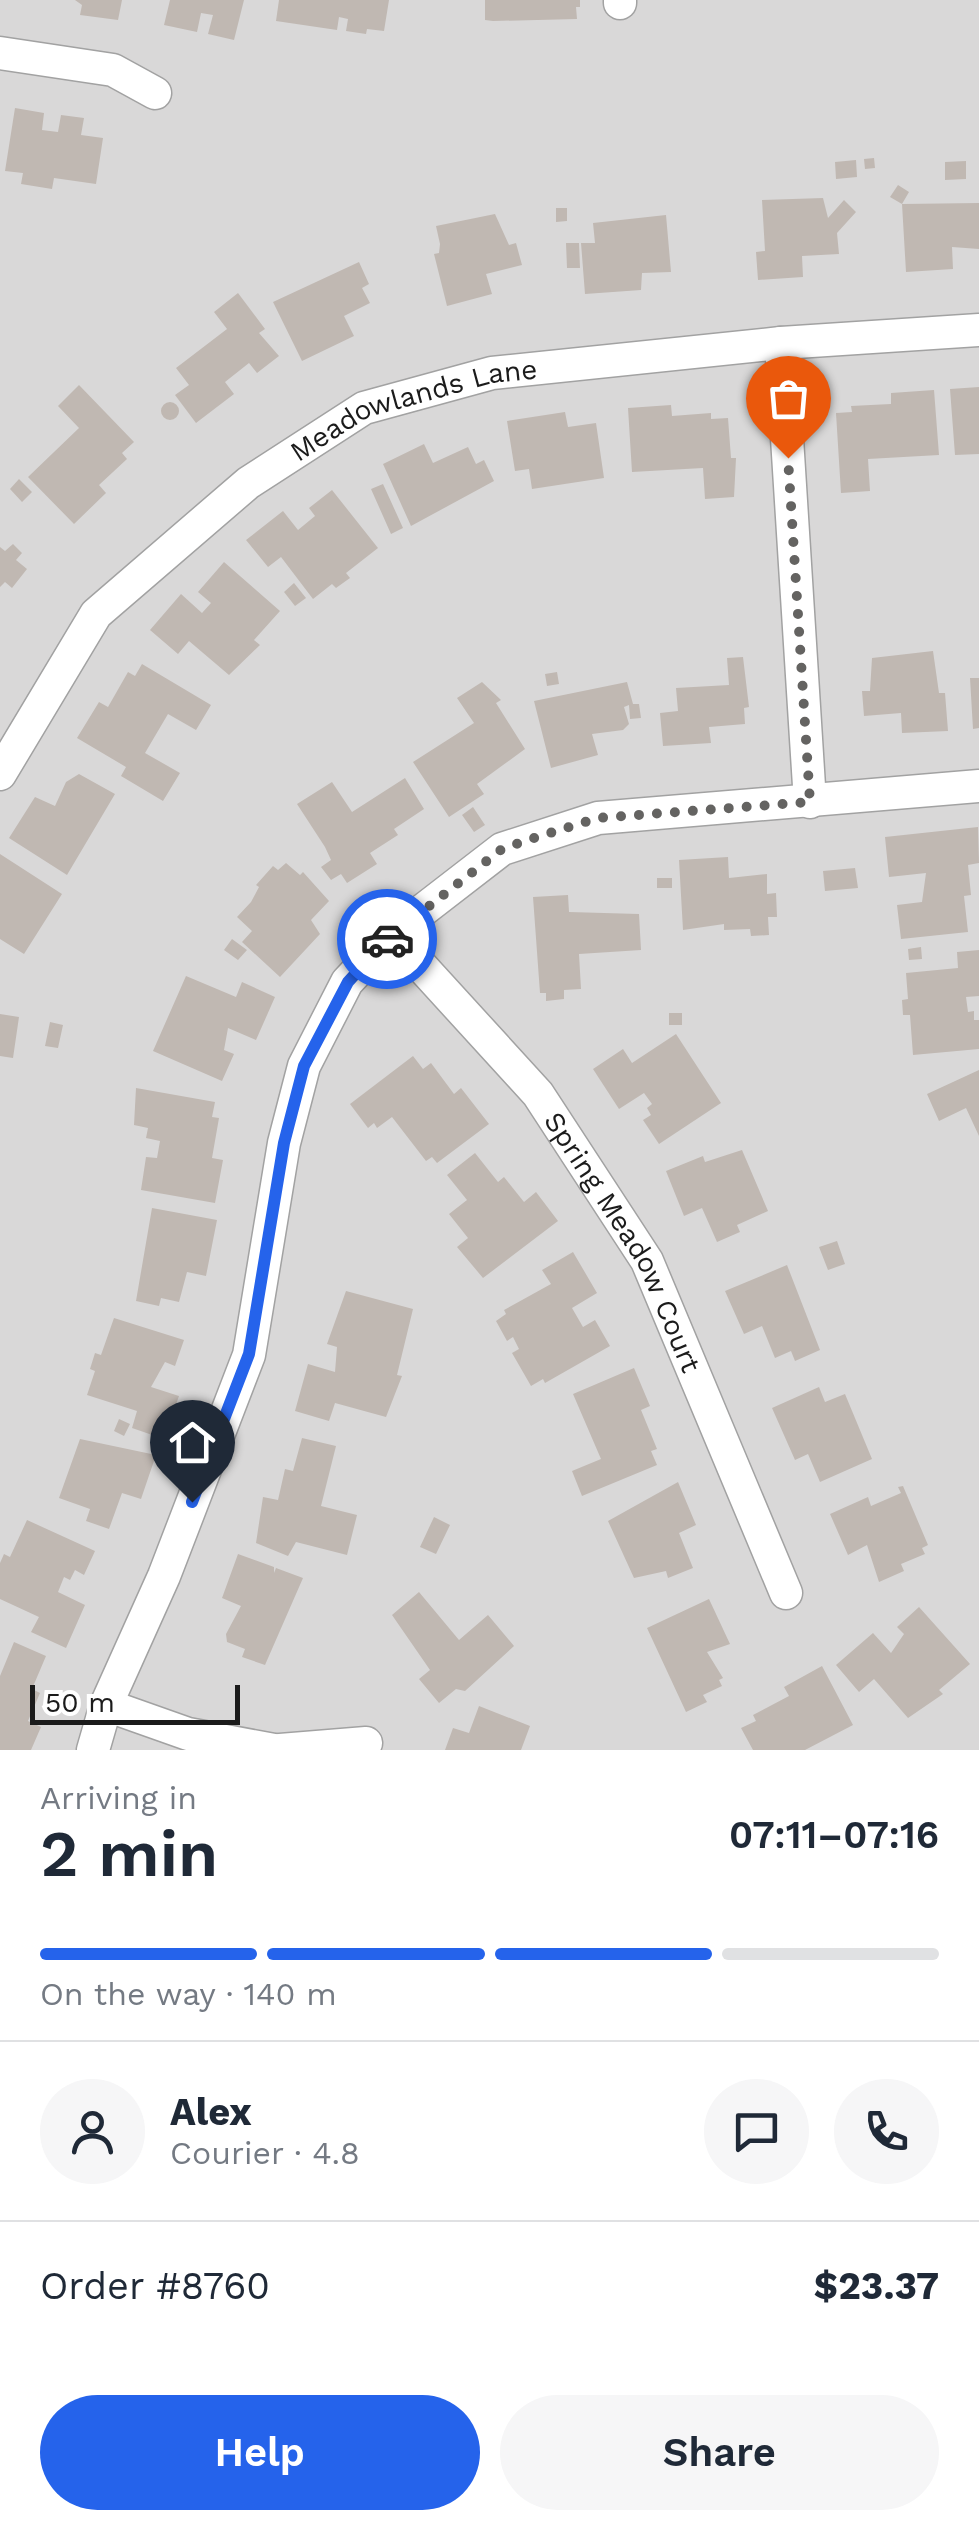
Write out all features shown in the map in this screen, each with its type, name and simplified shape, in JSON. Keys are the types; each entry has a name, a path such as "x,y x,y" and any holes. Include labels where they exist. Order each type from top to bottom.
{"street":[{"path":"0,53 113,70 155,94"},
{"name":"Meadowlands Lane","path":"0,774 96,614 248,483 364,408 492,373 781,344 979,330"},
{"path":"781,344 810,802"},
{"path":"92,1750 106,1704 164,1576 249,1354 284,1143 304,1066 348,982 392,934 502,849 598,818 979,786"},
{"name":"Spring Meadow Court","path":"392,934 538,1094 646,1260 786,1593"},
{"path":"106,1704 188,1734 277,1750 366,1742"}],"shaded area":[{"path":"0,0 979,0 979,1750 0,1750"}],"building":[{"path":"75,0 122,0 118,20 80,15 82,5"},
{"path":"170,0 244,0 234,40 208,34 213,15 201,13 197,32 164,25"},
{"path":"279,0 389,0 384,31 367,29 366,34 346,31 348,19 339,17 337,30 276,21"},
{"path":"485,0 580,0 580,7 576,7 577,19 493,21 485,20"},
{"path":"15,108 44,113 42,130 58,132 61,115 84,118 81,135 103,138 96,184 54,178 52,189 21,184 23,173 5,171"},
{"path":"874,158 875,168 865,169 864,159"},
{"path":"856,160 857,177 836,179 835,162"},
{"path":"966,161 966,179 945,180 945,162"},
{"path":"898,185 909,192 902,204 890,197"},
{"path":"823,198 828,218 844,200 856,212 837,233 839,254 802,256 803,277 758,280 756,252 765,251 762,200"},
{"path":"979,203 979,249 952,247 953,269 906,272 902,204"},
{"path":"556,208 567,208 567,221 556,222"},
{"path":"495,214 509,245 516,243 522,265 486,274 492,294 447,306 434,254 439,253 440,244 436,226"},
{"path":"666,215 671,272 642,273 641,290 585,294 581,243 595,243 593,223"},
{"path":"566,243 579,243 580,268 567,268"},
{"path":"359,262 369,284 362,288 370,303 344,316 354,336 302,361 273,302"},
{"path":"238,293 265,329 259,333 279,356 257,373 249,363 225,382 234,394 196,423 175,395 189,385 176,368 227,329 214,312"},
{"path":"79,385 134,442 122,453 127,459 99,485 106,493 74,524 28,477 79,428 58,406"},
{"path":"979,387 979,454 955,455 950,389"},
{"path":"934,390 939,455 868,459 870,491 841,493 836,413 852,412 851,406 891,404 891,393"},
{"path":"170,402 179,411 170,420 161,411"},
{"path":"671,405 672,416 711,413 711,419 728,418 731,458 736,458 734,497 705,499 703,468 632,472 628,408"},
{"path":"565,412 568,427 596,423 604,478 532,489 529,469 515,471 507,421"},
{"path":"424,444 433,463 468,447 476,464 484,460 494,481 411,526 383,464"},
{"path":"19,479 32,492 22,502 10,489"},
{"path":"383,484 403,528 391,534 371,489"},
{"path":"332,490 378,548 346,573 350,578 336,588 332,584 313,599 281,557 268,567 246,540 283,511 298,530 315,516 309,508"},
{"path":"13,544 22,553 16,560 27,569 12,588 5,582 0,587 0,547 5,551"},
{"path":"224,562 280,611 254,640 260,645 229,675 189,641 178,654 150,630 181,594 202,613 211,603 198,592"},
{"path":"294,583 306,598 295,606 284,592"},
{"path":"933,651 939,693 945,693 948,731 902,733 901,713 864,716 862,691 870,691 872,658"},
{"path":"743,657 749,707 744,708 745,724 709,727 711,743 663,746 660,713 678,711 676,688 729,685 727,658"},
{"path":"142,664 211,705 196,730 168,714 145,753 180,773 163,801 121,776 126,767 77,738 99,702 108,707 128,672 135,676"},
{"path":"557,672 559,684 547,686 545,674"},
{"path":"970,678 979,678 979,728 973,729"},
{"path":"482,682 501,700 496,703 525,749 477,784 484,794 449,817 413,762 474,723 457,698"},
{"path":"627,682 633,704 639,704 641,718 630,719 629,705 624,707 629,724 623,730 592,734 598,755 551,768 534,701"},
{"path":"79,774 115,794 67,875 9,838 35,797 55,806 66,782"},
{"path":"405,778 424,809 394,829 398,835 370,853 377,864 347,883 341,874 331,880 321,867 331,860 297,804 332,782 352,812"},
{"path":"473,807 485,825 474,832 462,815"},
{"path":"978,827 979,863 968,865 971,895 964,896 968,932 901,939 897,905 922,902 926,873 889,877 885,837"},
{"path":"0,854 62,894 24,954 0,939"},
{"path":"728,857 729,878 767,874 767,894 776,893 777,917 768,917 769,935 751,936 750,929 724,930 724,924 683,930 679,860"},
{"path":"286,863 300,875 303,872 329,901 311,920 320,934 280,977 242,942 252,931 237,917 273,866 278,870"},
{"path":"855,868 858,888 825,891 823,871"},
{"path":"657,878 672,878 672,888 657,888"},
{"path":"568,895 569,912 639,914 641,950 579,954 581,989 564,990 564,999 546,1001 546,993 540,993 533,897"},
{"path":"232,939 247,950 238,960 224,950"},
{"path":"921,947 922,959 909,960 908,949"},
{"path":"979,950 979,996 966,997 968,1012 974,1011 974,1020 979,1020 979,1049 913,1055 910,1015 903,1015 902,1000 908,999 906,973 958,968 957,952"},
{"path":"186,976 236,997 242,982 275,997 256,1040 228,1028 224,1050 234,1054 222,1081 153,1051"},
{"path":"669,1013 682,1013 682,1025 669,1025"},
{"path":"0,1014 19,1017 13,1058 0,1056"},
{"path":"50,1022 63,1025 58,1048 45,1046"},
{"path":"676,1034 721,1103 659,1144 643,1120 651,1115 647,1108 652,1104 644,1093 619,1109 593,1069 623,1049 632,1063"},
{"path":"413,1056 423,1069 431,1063 454,1094 461,1088 489,1124 437,1163 432,1157 426,1161 392,1117 377,1128 374,1123 368,1128 350,1104"},
{"path":"979,1070 979,1136 966,1108 939,1121 927,1094"},
{"path":"136,1088 215,1102 212,1117 219,1118 212,1158 223,1160 215,1203 141,1190 146,1157 157,1158 160,1141 146,1138 148,1128 134,1125"},
{"path":"742,1150 768,1211 737,1225 740,1232 717,1242 702,1208 684,1216 666,1171 703,1156 705,1162"},
{"path":"475,1153 498,1182 504,1177 524,1202 536,1192 558,1221 483,1278 457,1247 468,1238 449,1214 467,1200 447,1175"},
{"path":"152,1208 217,1220 206,1276 187,1272 179,1302 161,1298 159,1306 136,1301"},
{"path":"837,1241 845,1264 828,1270 819,1247"},
{"path":"573,1252 597,1293 572,1308 583,1327 595,1320 610,1346 545,1383 543,1379 531,1386 512,1353 519,1349 513,1337 507,1341 496,1321 506,1314 504,1310 551,1284 542,1270"},
{"path":"787,1265 820,1350 795,1361 791,1351 775,1358 762,1326 744,1334 725,1291"},
{"path":"346,1291 413,1309 397,1375 402,1376 386,1417 335,1403 329,1421 295,1411 308,1364 335,1372 337,1347 327,1344"},
{"path":"114,1318 184,1340 175,1366 165,1362 151,1387 179,1396 164,1439 132,1428 137,1411 87,1395 95,1371 90,1369 95,1353 101,1355"},
{"path":"634,1368 650,1406 641,1410 657,1449 651,1451 657,1465 582,1496 572,1471 601,1459 573,1394"},
{"path":"819,1387 825,1402 845,1394 872,1459 820,1482 808,1454 795,1460 772,1408"},
{"path":"119,1419 130,1424 124,1436 114,1431"},
{"path":"302,1438 336,1446 321,1506 357,1515 347,1555 296,1542 288,1556 256,1543 263,1497 278,1500 285,1469 293,1471"},
{"path":"80,1439 156,1455 141,1499 122,1493 109,1529 86,1521 90,1509 59,1498"},
{"path":"678,1482 696,1525 679,1533 693,1568 668,1578 666,1571 634,1578 608,1521"},
{"path":"903,1486 928,1545 922,1548 925,1554 901,1564 904,1571 879,1582 867,1545 848,1555 830,1514 868,1497 871,1506 901,1493 898,1487"},
{"path":"434,1517 450,1525 436,1554 420,1547"},
{"path":"27,1520 95,1551 84,1575 75,1570 70,1580 64,1577 58,1592 85,1605 66,1648 31,1632 39,1617 0,1599 0,1563 4,1554 10,1557"},
{"path":"238,1554 274,1567 274,1573 276,1568 303,1578 265,1665 242,1657 245,1649 227,1642 226,1634 241,1606 222,1598"},
{"path":"419,1592 459,1640 488,1615 514,1646 465,1691 456,1689 439,1703 419,1679 430,1670 392,1615"},
{"path":"709,1599 730,1644 707,1652 723,1678 719,1680 722,1686 703,1695 707,1702 686,1712 647,1628"},
{"path":"919,1607 970,1664 939,1690 943,1694 908,1718 874,1679 859,1692 836,1665 873,1633 891,1653 904,1634 897,1627"},
{"path":"14,1642 46,1656 32,1689 40,1693 28,1721 41,1727 31,1750 0,1750 0,1676"},
{"path":"822,1666 853,1725 805,1750 753,1750 741,1728 756,1721 753,1715 789,1696 784,1687"},
{"path":"479,1706 530,1726 521,1750 445,1750 453,1728 469,1733"}],"way so far":[{"path":"387,939 502,849 534,838 598,818 810,802 788,458"}],"route":[{"path":"192,1502 249,1354 284,1143 304,1066 348,982 387,939"}]}
